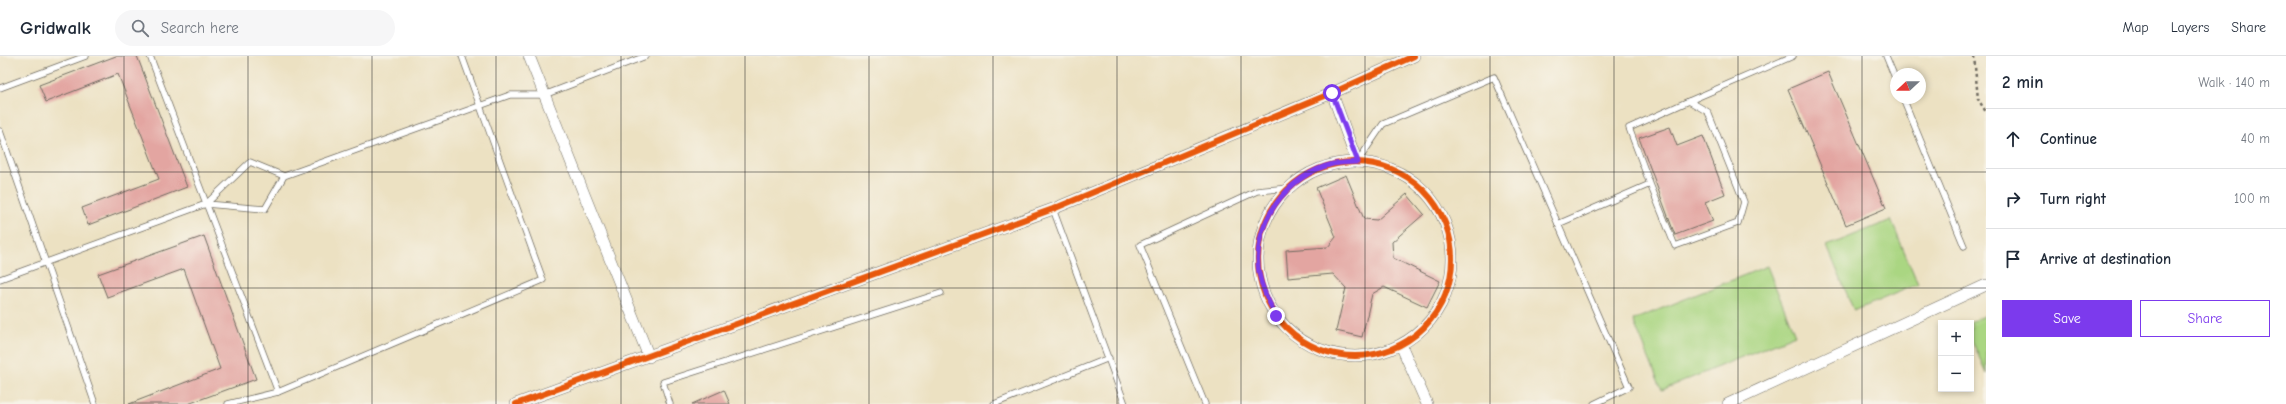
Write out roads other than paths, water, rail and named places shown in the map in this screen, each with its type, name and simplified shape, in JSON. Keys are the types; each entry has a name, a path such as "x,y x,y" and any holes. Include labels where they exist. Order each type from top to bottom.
{"street":[{"path":"529,56 649,357"},
{"path":"516,404 1054,209 1332,93 1414,56"},
{"path":"1332,93 1358,162"},
{"path":"1358,162 1383,166 1412,180 1427,194 1439,209 1447,227 1452,246 1452,266 1449,286 1442,304 1431,320 1418,334 1401,345 1380,354 1356,356 1334,354 1305,342 1292,333 1276,316 1265,295 1259,273 1259,249 1267,220 1274,206 1289,188 1309,173 1333,164 1358,162"},
{"path":"1728,404 1986,285"},
{"path":"1401,345 1427,404"}],"lane":[{"path":"0,88 86,56"},
{"path":"150,56 278,392"},
{"path":"228,404 278,392 543,280 462,56"},
{"path":"206,204 265,210 284,176 510,95 544,95 646,56"},
{"path":"1689,101 1708,112 1744,202 1738,223 1675,246 1629,128 1689,101 1793,56"},
{"path":"1886,56 1891,68"},
{"path":"1358,162 1383,124 1494,77 1629,387 1594,404"},
{"path":"1905,104 1964,246"},
{"path":"0,131 95,404"},
{"path":"0,279 206,204 250,162 284,176"},
{"path":"1558,224 1650,184"},
{"path":"1205,404 1140,245 1257,191 1289,188"},
{"path":"1054,209 1125,404"},
{"path":"670,404 663,382 941,293"},
{"path":"994,404 1109,358"}]}
